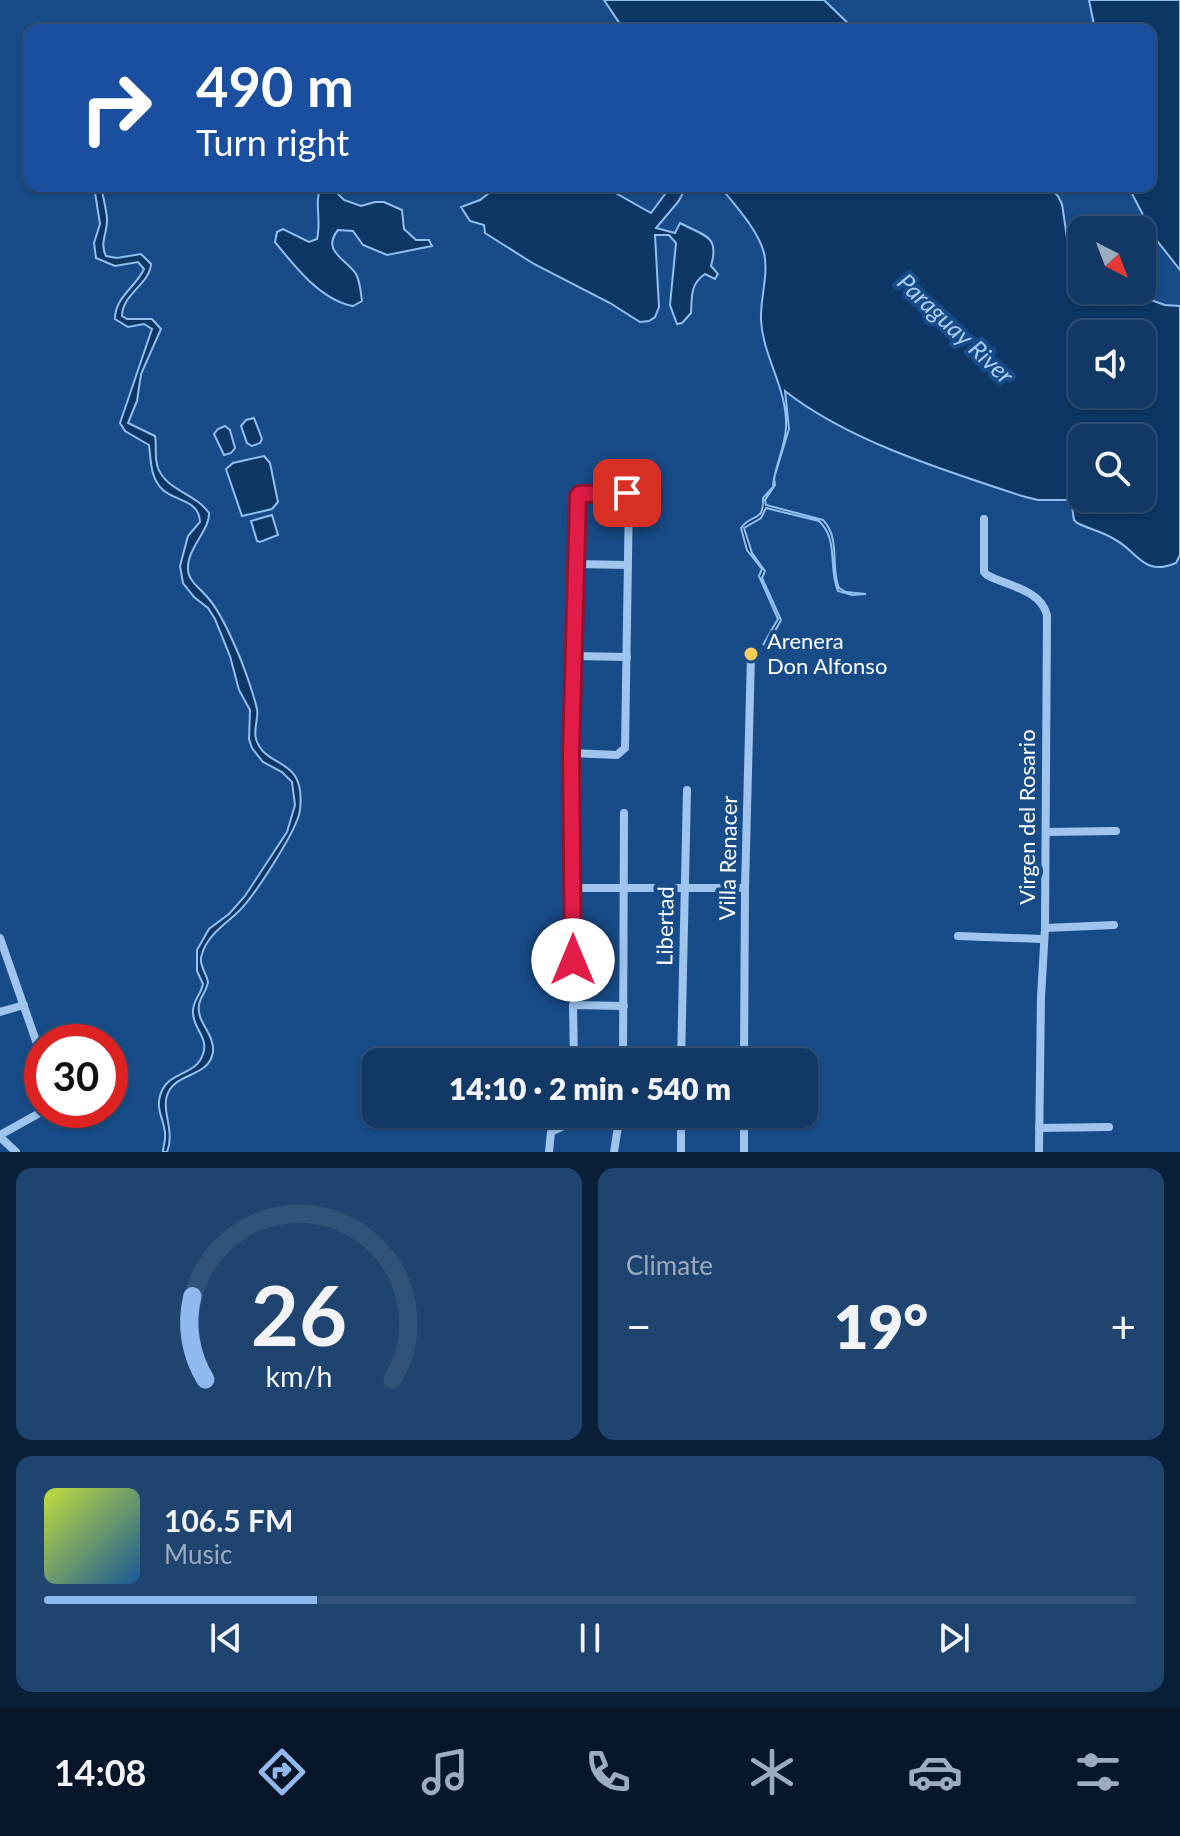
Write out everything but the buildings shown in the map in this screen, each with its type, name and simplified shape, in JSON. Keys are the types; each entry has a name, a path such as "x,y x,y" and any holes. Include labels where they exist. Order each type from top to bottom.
{"street":[{"path":"571,753 617,755 625,748 627,493 578,494 571,753 573,960"},
{"name":"Virgen del Rosario","path":"984,519 984,572 1029,593 1046,610 1045,928 1042,939 1039,1152"},
{"path":"576,564 628,565"},
{"name":"Villa Renacer","path":"744,1048 751,655"},
{"path":"574,656 627,657"},
{"name":"Libertad","path":"681,1048 687,790"},
{"path":"623,1048 624,813"},
{"path":"1046,832 1116,831"},
{"path":"573,888 745,888"},
{"path":"1045,928 1114,925"},
{"path":"958,936 1042,939"},
{"path":"0,938 30,1024"},
{"path":"0,1012 24,1005"},
{"path":"574,1048 573,1005 624,1006"},
{"path":"16,1152 0,1136 24,1122"},
{"path":"1039,1128 1109,1127"},
{"path":"549,1152 551,1132 559,1128"},
{"path":"614,1152 617,1128"},
{"path":"681,1128 681,1152"},
{"path":"744,1128 744,1152"}],"water":[{"path":"604,0 824,0 849,24 620,24"},
{"path":"1089,0 1180,0 1180,270 1156,239 1156,216 1144,216 1131,192 1156,192 1156,24 1094,24"},
{"path":"95,192 102,192 106,210 103,246 106,256 117,258 141,254 151,264 146,277 126,301 122,316 127,319 152,319 161,329 141,374 137,401 128,423 155,436 157,464 162,476 209,513 206,526 191,554 189,573 192,581 216,608 238,652 257,709 255,735 261,749 291,771 300,792 297,819 273,864 244,906 212,936 204,948 201,958 208,982 199,1011 213,1052 206,1066 180,1080 169,1091 166,1098 170,1135 167,1152 163,1152 165,1136 160,1096 169,1082 194,1067 204,1048 193,1013 203,984 197,971 197,950 209,929 229,914 245,896 287,832 295,805 292,782 282,772 263,762 252,748 249,739 250,710 239,690 215,619 183,583 180,566 188,536 200,522 199,515 191,505 162,489 153,474 149,445 125,431 120,423 152,329 144,324 128,327 115,319 118,304 144,269 138,262 115,266 96,258 94,243 100,224"},
{"path":"319,192 336,192 344,200 361,206 384,202 402,210 404,229 416,240 429,240 432,246 387,255 363,245 353,231 338,230 332,244 356,274 362,301 353,306 341,303 310,281 275,242 277,232 283,229 309,242 317,239"},
{"path":"490,192 614,192 651,213 667,192 684,192 656,228 675,233 680,223 703,234 711,242 711,266 718,274 715,279 705,274 697,282 691,313 677,324 670,305 676,243 669,235 655,235 659,307 655,317 640,322 534,264 485,233 484,225 470,221 461,207 480,200"},
{"name":"Paraguay River","path":"725,192 1054,192 1062,204 1068,244 1068,304 1156,302 1180,306 1180,555 1176,563 1165,567 1148,565 1114,539 1077,523 1073,512 1156,512 1156,424 1068,424 1068,500 1038,500 930,465 868,440 810,409 785,391 789,429 775,476 785,435 786,414 763,334 761,312 766,269 761,244"},
{"path":"254,418 262,439 252,446 247,443 241,426 246,420"},
{"path":"225,426 230,430 235,448 224,455 214,434"},
{"path":"264,456 270,463 278,502 272,509 242,516 226,469 233,463"},
{"path":"774,479 775,485 765,500 766,505 823,520 834,544 839,588 866,594 852,595 838,591 835,582 829,536 819,521 766,508 761,518 744,528 752,553 765,571 762,578 781,620 771,638 763,645 778,619 759,576 762,569 747,550 741,528 762,511 763,498 773,487"},
{"path":"272,515 278,535 257,541 251,521"}],"place":[{"name":"Arenera Don Alfonso","path":"751,654"}],"route":[{"path":"573,960 571,753 578,494 627,493"}]}
